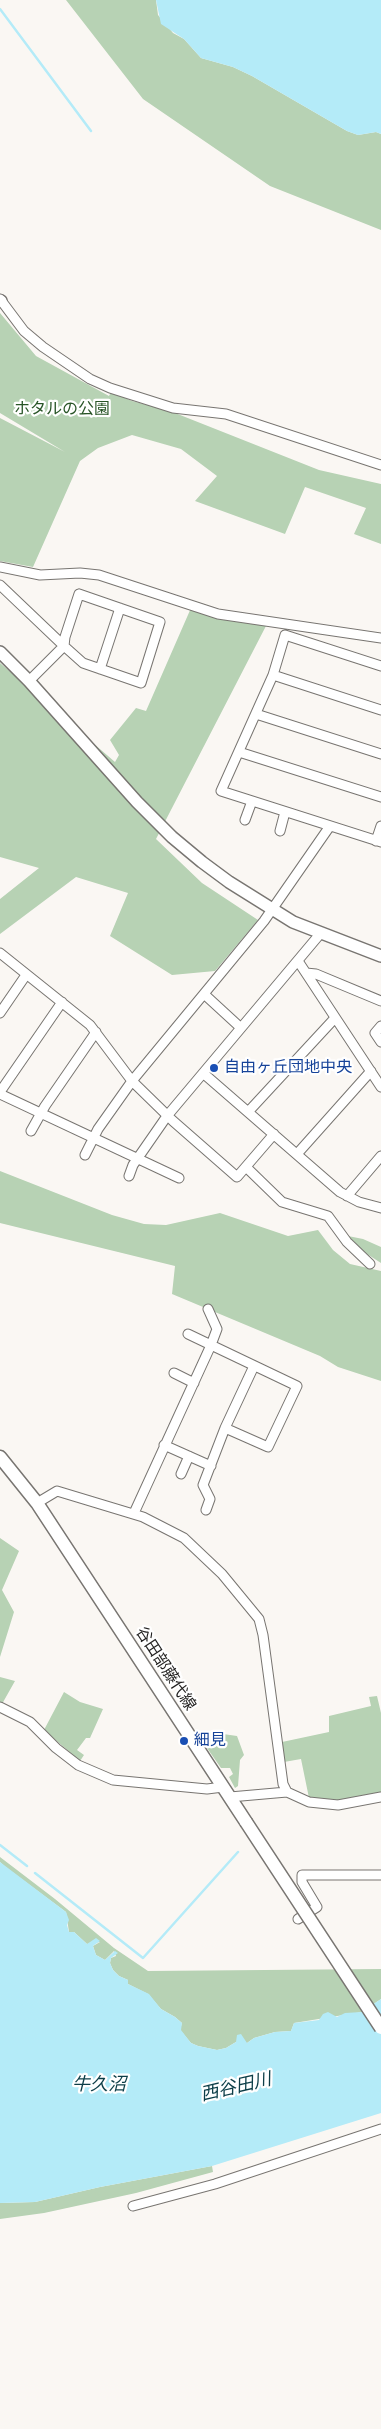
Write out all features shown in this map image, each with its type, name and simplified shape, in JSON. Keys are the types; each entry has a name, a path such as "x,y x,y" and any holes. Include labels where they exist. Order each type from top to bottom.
{"main road":[{"name":"谷田部藤代線","path":"0,1457 37,1504 381,2028"}],"street":[{"path":"0,300 24,331 43,348 90,379 110,388 173,408 226,414 381,465"},
{"path":"0,567 40,575 99,574 218,614 381,638"},
{"path":"0,584 64,646 83,663 140,683 160,622 80,594 65,637 64,646 30,681"},
{"path":"100,669 120,608"},
{"path":"381,666 285,635 273,675 221,791 379,841 381,826"},
{"path":"0,652 30,681 137,802 172,836 222,877 272,910 320,934 381,956"},
{"path":"273,675 381,710"},
{"path":"256,714 381,754"},
{"path":"239,752 381,797"},
{"path":"245,820 252,801"},
{"path":"280,831 285,812"},
{"path":"85,1155 94,1136 132,1081 272,910 330,826"},
{"path":"129,1176 138,1158 167,1116 320,934"},
{"path":"0,953 62,1002 96,1032 132,1081 167,1116 237,1177 274,1134"},
{"path":"298,962 381,1087"},
{"path":"306,973 316,974 381,1001"},
{"path":"0,1013 26,975"},
{"path":"204,994 241,1028"},
{"path":"62,1002 0,1093 180,1178"},
{"path":"248,1112 335,1018"},
{"path":"381,1026 375,1033 381,1042"},
{"path":"31,1131 41,1113 96,1032"},
{"path":"297,1154 371,1071"},
{"path":"202,1073 347,1196 381,1208"},
{"path":"347,1196 381,1156"},
{"path":"246,1167 282,1202 328,1216 351,1247 370,1264"},
{"path":"134,1513 217,1329 208,1309"},
{"path":"188,1334 297,1386 268,1447 225,1428"},
{"path":"206,1510 210,1500 203,1485 225,1428 254,1366"},
{"path":"174,1373 194,1383"},
{"path":"164,1445 210,1466"},
{"path":"181,1474 189,1456"},
{"path":"37,1504 57,1491 134,1513 173,1530 197,1548 222,1574 259,1619 264,1635 283,1784 287,1792"},
{"path":"0,1707 30,1722 56,1748 78,1765 113,1780 226,1792 287,1792 297,1798 324,1805 354,1804 381,1797"},
{"path":"298,1919 317,1907 302,1882 302,1875 381,1875"},
{"path":"133,2206 224,2181 381,2129"}],"green space":[{"path":"66,0 156,0 158,15 173,33 184,39 201,58 233,67 252,76 347,131 358,135 376,132 381,134 381,230 270,186 143,99"},
{"name":"ホタルの公園","path":"0,313 36,356 109,396 111,392 132,401 170,411 319,470 381,484 381,544 354,534 366,508 305,487 285,534 195,501 217,476 181,449 132,435 98,448 80,461 33,567 0,561 0,418 65,452 0,413"},
{"path":"191,608 204,614 267,624 156,839 202,883 258,920 215,971 172,975 110,936 128,893 76,877 0,934 0,899 39,868 0,857 0,663 115,762 119,755 110,740 136,708 146,711"},
{"path":"0,1171 112,1215 144,1224 166,1225 220,1213 288,1236 318,1230 333,1250 350,1264 381,1271 381,1381 338,1367 320,1356 172,1294 175,1266 0,1223"},
{"path":"343,1235 363,1239 381,1247 381,1263 356,1247"},
{"path":"0,1538 19,1551 2,1590 14,1612 0,1657"},
{"path":"0,1677 15,1681 2,1704 0,1704"},
{"path":"64,1692 80,1702 103,1709 90,1738 86,1738 77,1750 84,1755 80,1761 44,1730"},
{"path":"377,1696 381,1713 381,1792 340,1802 309,1798 301,1759 284,1762 282,1742 329,1732 329,1716 371,1706 369,1697"},
{"path":"209,1732 237,1736 244,1755 240,1760 238,1786 235,1788 229,1777 233,1774 230,1768 221,1768 200,1738"},
{"path":"0,1857 114,1948 148,1971 381,1969 381,1999 362,2012 294,2023 291,2031 275,2032 254,2038 247,2043 236,2042 226,2048 217,2050 198,2046 191,2043 180,2030 182,2023 161,2009 148,1994 128,1984 128,1980 119,1976 113,1970 110,1963 111,1958 116,1956 114,1951 105,1960 96,1955 93,1946 100,1942 87,1944 74,1932 69,1932 66,1912 4,1866 0,1862"},
{"path":"212,2166 213,2172 136,2193 44,2213 0,2219 0,2203 35,2202 100,2187"}],"water":[{"path":"156,0 381,0 381,134 376,132 358,135 347,131 252,76 233,67 201,58 184,39 161,24"},
{"name":"牛久沼","path":"0,1862 66,1912 69,1920 67,1925 69,1932 74,1932 87,1944 96,1938 100,1941 93,1946 96,1955 105,1960 115,1951 118,1953 111,1958 110,1963 113,1970 119,1976 128,1980 128,1984 149,1994 161,2009 182,2023 181,2030 191,2043 198,2046 217,2050 226,2048 236,2042 237,2035 241,2034 247,2043 254,2038 275,2032 291,2031 294,2023 319,2020 323,2014 328,2012 337,2017 345,2013 362,2012 381,1999 381,2113 212,2166 100,2187 35,2202 0,2203"}],"waterway":[{"path":"0,9 91,131"},
{"path":"0,1845 27,1866"},
{"path":"35,1873 143,1958 238,1852"}],"place":[{"name":"自由ヶ丘団地中央","path":"214,1068"},
{"name":"細見","path":"184,1741"}],"water label":[{"name":"西谷田川","path":"236,2088"}]}
